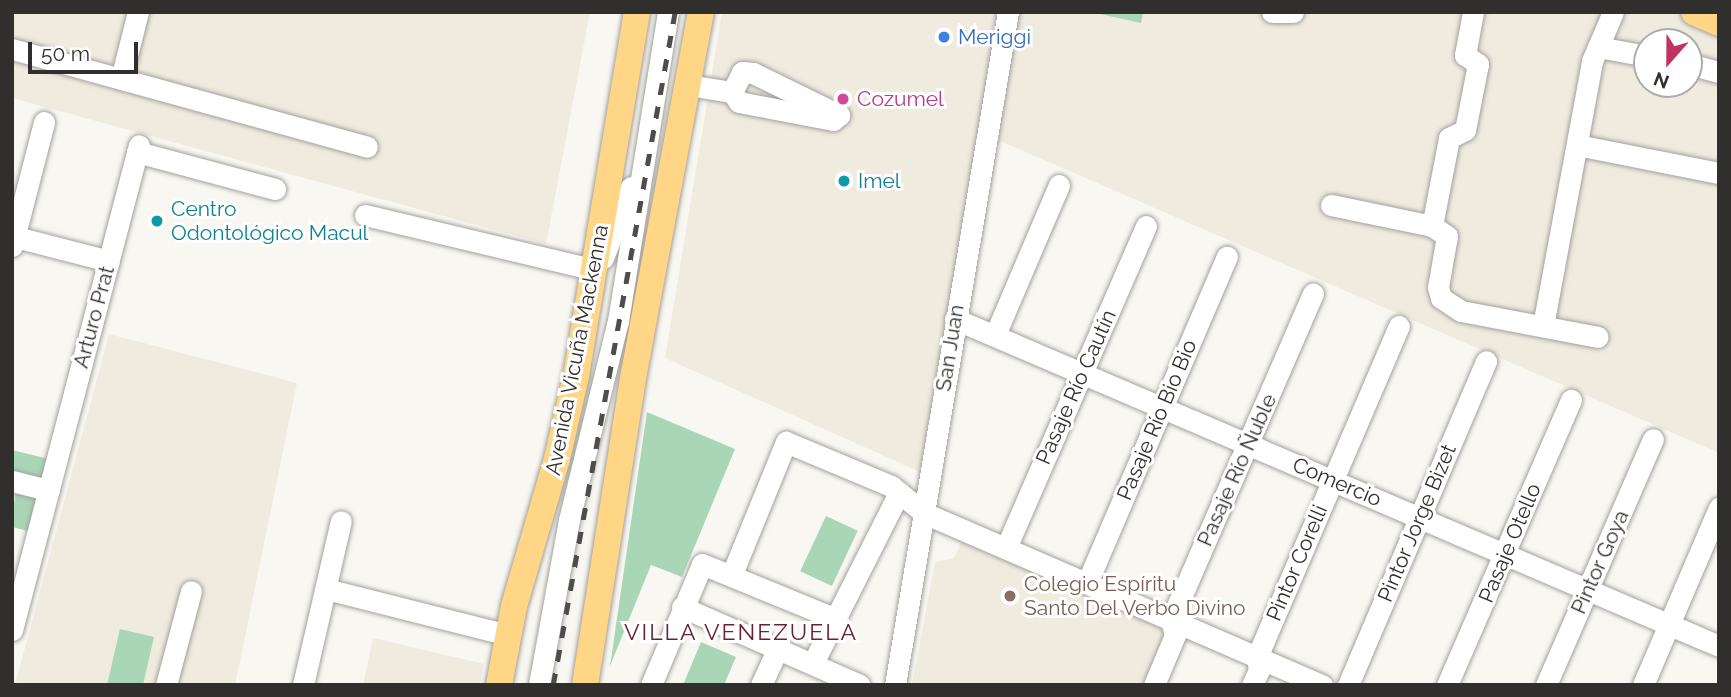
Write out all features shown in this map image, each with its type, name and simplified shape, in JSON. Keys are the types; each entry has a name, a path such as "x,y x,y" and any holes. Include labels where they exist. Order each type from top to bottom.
{"main road":[{"name":"Avenida Vicuña Mackenna","path":"499,685 508,635 560,448 594,279 637,12"},
{"path":"585,685 651,283 701,12"},
{"path":"1694,12 1719,23"}],"street":[{"path":"121,79 138,12"},
{"path":"530,685 560,520 597,378 650,82 656,12"},
{"path":"539,685 572,508 611,352 668,12"},
{"name":"San Juan","path":"895,685 1008,12"},
{"path":"1272,12 1293,12"},
{"path":"1432,226 1449,138 1465,130 1478,64 1465,55 1473,12"},
{"path":"1543,326 1598,47 1613,12"},
{"path":"1598,47 1633,53"},
{"path":"12,49 367,147"},
{"path":"688,85 732,92"},
{"path":"44,122 13,240 109,261"},
{"path":"1577,145 1719,173"},
{"name":"Arturo Prat","path":"12,630 138,148 275,189"},
{"path":"365,215 594,279 633,181"},
{"path":"995,335 1059,185"},
{"path":"1331,205 1432,226 1447,236 1438,287 1449,307 1598,337"},
{"name":"Pasaje Río Cautín","path":"1006,548 1146,226"},
{"name":"Pasaje Río Bio Bio","path":"1087,583 1227,257"},
{"path":"611,352 651,283"},
{"name":"Pasaje Río Ñuble","path":"1154,685 1175,635 1171,620 1313,294"},
{"name":"Comercio","path":"955,318 1719,646"},
{"name":"Pintor Corelli","path":"1252,685 1259,670 1257,657 1399,326"},
{"name":"Pintor Jorge Bizet","path":"1348,685 1486,361"},
{"name":"Pasaje Otello","path":"1447,685 1571,401"},
{"name":"Pintor Goya","path":"1546,685 1653,439"},
{"path":"732,574 786,442 899,493 924,513 1322,685"},
{"path":"12,481 49,490"},
{"path":"813,663 899,493"},
{"path":"1643,685 1719,508"},
{"path":"303,685 341,521"},
{"path":"651,685 702,564 732,574 836,619"},
{"path":"326,589 508,635"},
{"path":"166,685 191,591"},
{"path":"682,607 860,685"},
{"path":"761,685 778,648"}],"shaded area":[{"path":"12,12 590,12 546,244 12,98"},
{"path":"722,12 1679,12 1719,30 1719,453 982,133 920,472 665,358"},
{"path":"109,334 297,383 235,685 15,685"},
{"name":"Colegio Espíritu Santo Del Verbo Divino","path":"962,540 1168,630 1144,685 912,685 935,562 954,558"},
{"path":"373,638 484,664 480,685 363,685"}],"green space":[{"path":"1091,12 1143,12 1141,23"},
{"path":"647,412 735,449 682,577 651,565 610,666"},
{"path":"12,450 49,459 32,532 12,527 17,475 12,473"},
{"path":"826,516 858,531 832,586 800,571"},
{"path":"120,629 154,637 143,685 107,685"},
{"path":"701,642 736,657 724,685 683,685"}],"railway":[{"path":"553,685 675,12"}],"place":[{"name":"Meriggi","path":"944,37"},
{"name":"Cozumel","path":"843,99"},
{"name":"Imel","path":"844,181"},
{"name":"Centro Odontológico Macul","path":"157,221"},
{"name":"Colegio Espíritu Santo Del Verbo Divino","path":"1010,596"}],"district":[{"name":"VILLA VENEZUELA","path":"741,632"}]}
